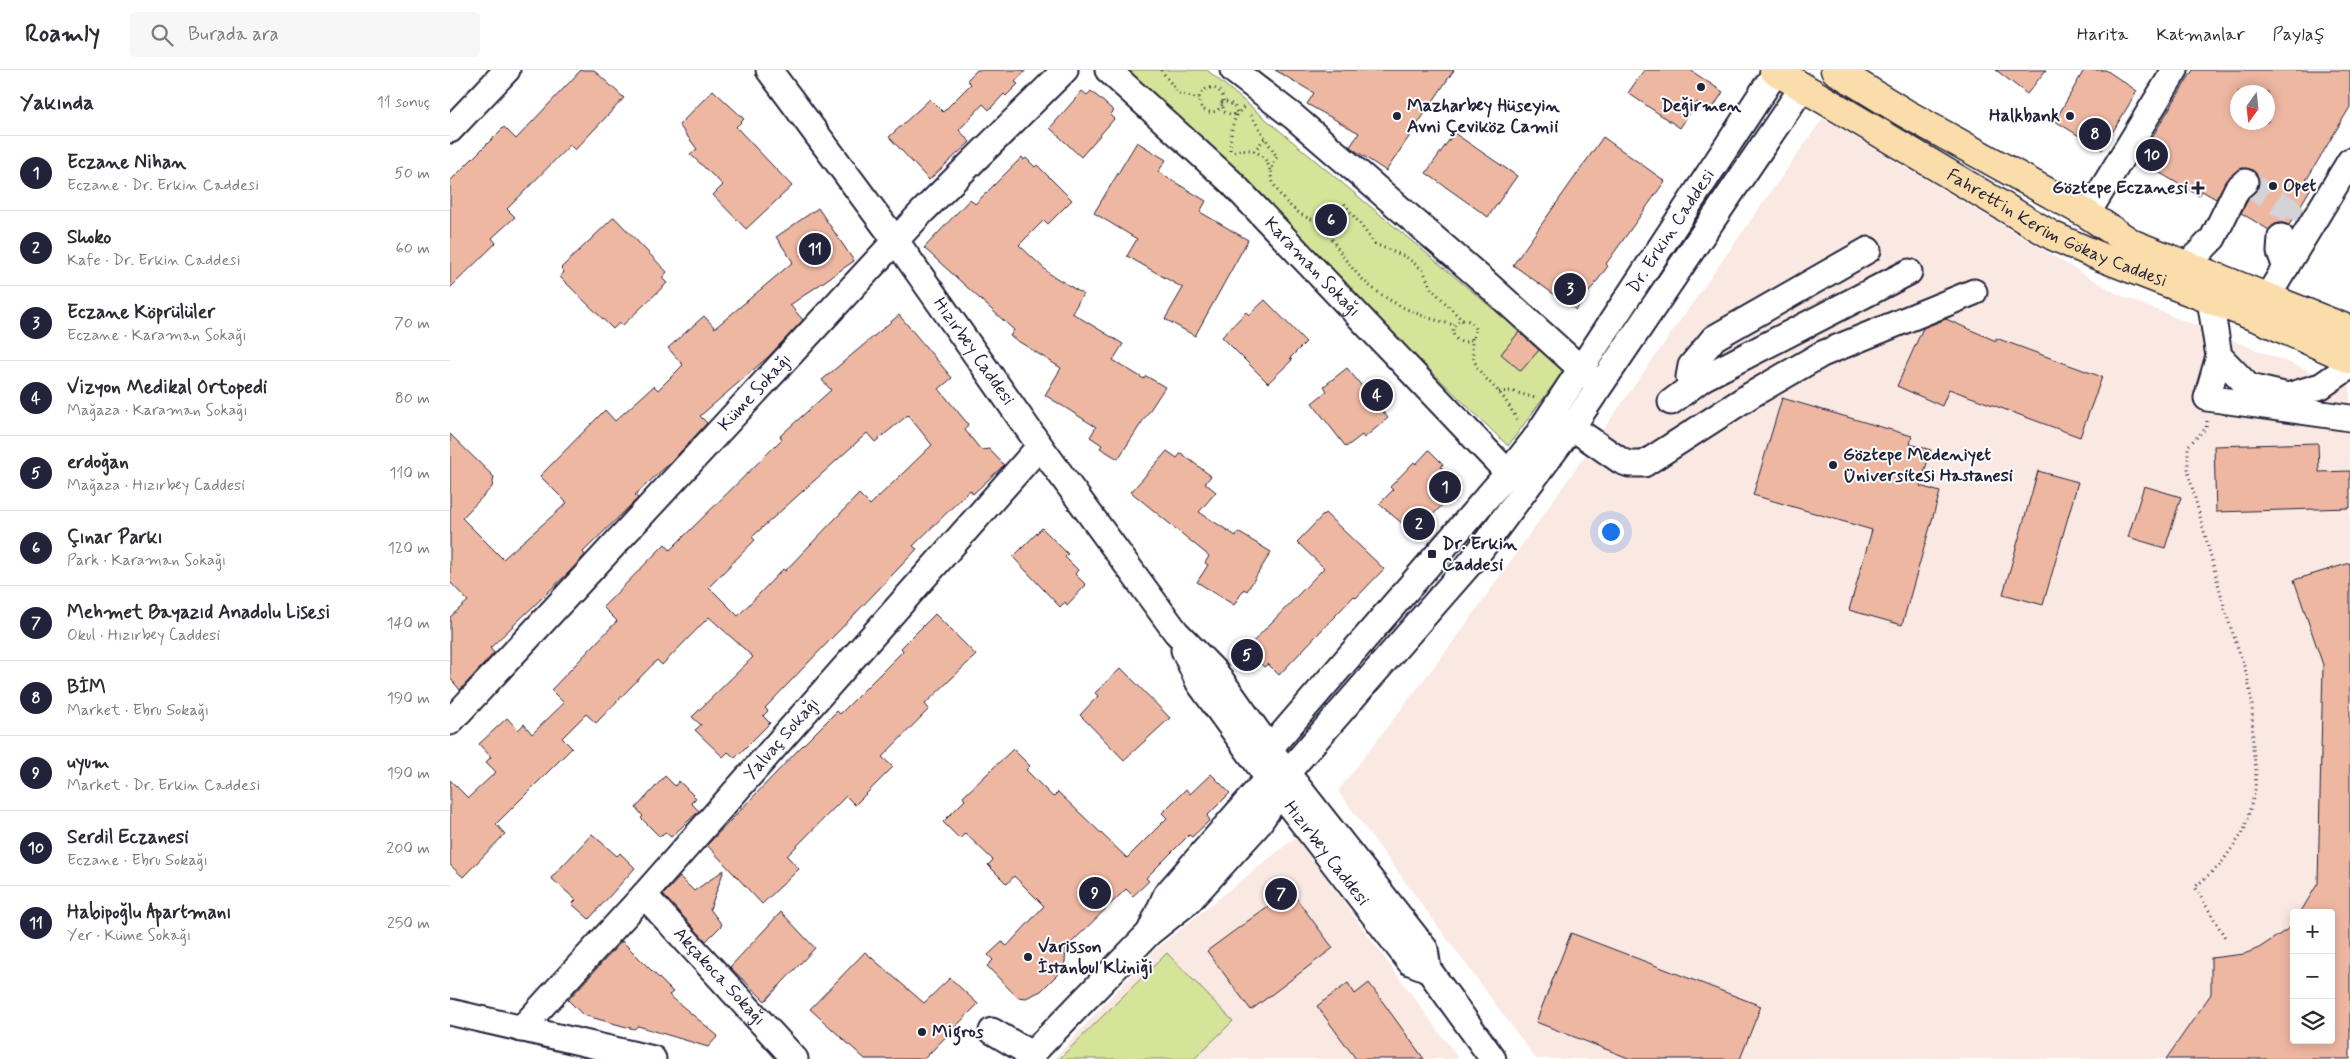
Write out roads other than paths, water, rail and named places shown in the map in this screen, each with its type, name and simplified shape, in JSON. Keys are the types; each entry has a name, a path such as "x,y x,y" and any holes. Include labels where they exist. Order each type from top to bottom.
{"main road":[{"name":"Fahrettin Kerim Gökay Caddesi","path":"1776,70 1802,88 2037,228 2101,257 2210,300 2350,359"},
{"name":"Fahrettin Kerim Gökay Caddesi","path":"1836,70 1910,116 2087,214 2132,244 2268,296 2350,330"}],"street":[{"path":"450,130 507,70"},
{"name":"Hızırbey Caddesi","path":"770,70 896,241 1040,446 1176,632 1216,673 1270,748 1278,781"},
{"name":"Küme Sokağı","path":"454,710 988,144 1065,70"},
{"name":"Karaman Sokağı","path":"1108,70 1231,182 1508,473"},
{"path":"1233,70 1252,99 1294,117 1485,282 1579,369 1601,385"},
{"name":"Dr. Erkin Caddesi","path":"1270,748 1508,473 1534,440 1776,70"},
{"path":"2087,214 2175,70"},
{"name":"Dr. Erkin Caddesi","path":"1029,1057 1149,933 1188,902 1257,826 1278,781 1473,560 1572,427 1802,88"},
{"path":"2268,296 2350,161"},
{"path":"2187,265 2213,238 2237,188 2244,182"},
{"path":"2281,237 2280,252 2286,267"},
{"path":"1692,385 1689,377 1691,366 1714,338 1868,250"},
{"path":"1671,402 1692,385 1765,345 1909,272"},
{"path":"1552,413 1621,461 1637,465 1644,464 1785,374 1860,337 1974,292"},
{"path":"2210,300 2219,356 2207,398 2350,418"},
{"path":"1765,345 1785,374"},
{"path":"2219,356 2248,387 2288,396 2321,386 2350,366"},
{"name":"Yalvaç Sokağı","path":"521,1029 644,895 1040,446"},
{"name":"Hızırbey Caddesi","path":"1176,632 1200,683 1493,1059"},
{"name":"Akçakoca Sokağı","path":"644,895 795,1059"},
{"path":"450,1012 653,1059"},
{"path":"992,1031 1029,1057"}],"tunnel":[{"path":"2245,182 2291,211 2281,237"}],"place":[{"name":"Değirmen","path":"1701,87"},
{"name":"Mazharbey Hüseyin Avni Çeviköz Camii","path":"1397,116"},
{"name":"Halkbank","path":"2070,116"},
{"name":"BİM","path":"2095,134"},
{"name":"Serdil Eczanesi","path":"2152,155"},
{"name":"Opet","path":"2273,186"},
{"name":"Göztepe Eczanesi","path":"2198,188"},
{"name":"Çınar Parkı","path":"1331,220"},
{"name":"Habipoğlu Apartmanı","path":"815,249"},
{"name":"Eczane Köprülüler","path":"1570,289"},
{"name":"Vizyon Medikal Ortopedi","path":"1377,395"},
{"name":"Göztepe Medeniyet Üniversitesi Hastanesi","path":"1833,465"},
{"name":"Eczane Nihan","path":"1445,487"},
{"name":"Shoko","path":"1419,524"},
{"name":"Dr. Erkin Caddesi","path":"1432,554"},
{"name":"erdoğan","path":"1247,655"},
{"name":"uyum","path":"1095,893"},
{"name":"Mehmet Bayazıd Anadolu Lisesi","path":"1281,894"},
{"name":"Varisson İstanbul Kliniği","path":"1028,957"},
{"name":"Migros","path":"922,1032"}]}
